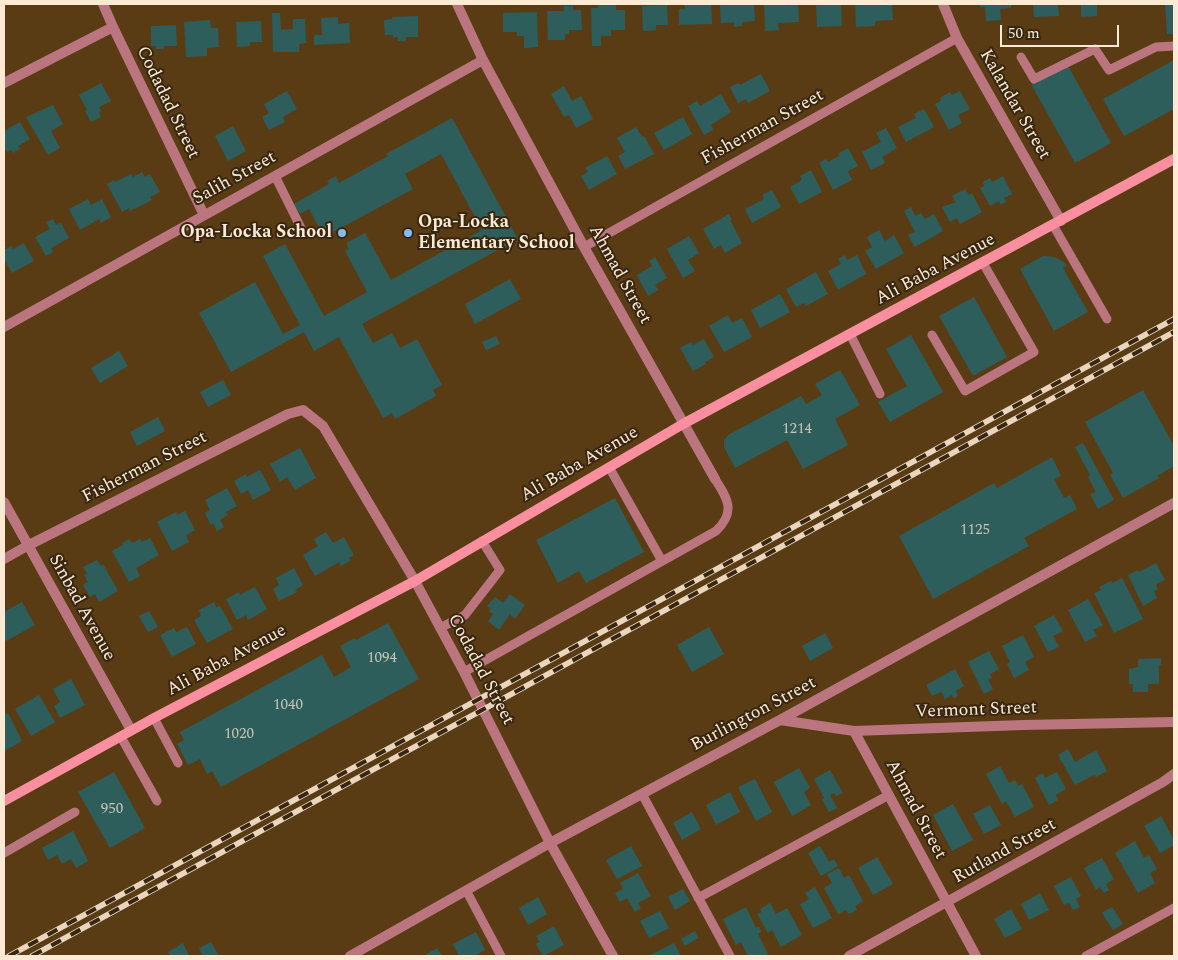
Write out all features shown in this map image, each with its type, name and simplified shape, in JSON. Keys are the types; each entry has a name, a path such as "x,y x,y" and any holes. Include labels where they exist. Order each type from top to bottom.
{"street":[{"name":"Codadad Street","path":"103,4 204,215"},
{"name":"Ahmad Street","path":"457,4 482,60 715,479"},
{"name":"Kalandar Street","path":"943,4 957,38 1057,223"},
{"path":"4,83 113,28"},
{"name":"Salih Street","path":"4,327 482,60"},
{"name":"Ali Baba Avenue","path":"4,801 131,730 415,581 683,424 1174,159"},
{"name":"Codadad Street","path":"303,410 323,426 415,581 464,672 550,843 613,956"},
{"name":"Fisherman Street","path":"4,559 288,414 303,410"},
{"name":"Sinbad Avenue","path":"4,502 131,730"},
{"name":"Burlington Street","path":"350,956 467,892 550,843 780,720 1174,503"},
{"name":"Vermont Street","path":"780,720 854,731 1174,722"},
{"name":"Ahmad Street","path":"854,731 976,956"},
{"name":"Rutland Street","path":"849,956 947,903 1163,782 1174,774"}],"lane":[{"name":"Fisherman Street","path":"584,246 957,38"},
{"path":"1021,57 1034,79 1095,49 1109,70 1156,47 1174,46"},
{"path":"275,176 301,228"},
{"path":"1057,223 1107,319"},
{"path":"932,335 965,391 1034,352 983,263"},
{"path":"850,334 880,394"},
{"path":"609,467 662,561"},
{"path":"464,672 716,531 722,525 728,511 727,497 715,479"},
{"path":"440,628 465,616 500,570 482,541"},
{"path":"154,718 178,764"},
{"path":"121,737 157,801"},
{"path":"642,794 730,956"},
{"path":"698,898 889,795"},
{"path":"4,853 75,812"},
{"path":"467,892 501,956"},
{"path":"1086,956 1174,908"}],"building":[{"path":"598,4 616,4 616,10 625,10 625,30 611,30 611,36 601,36 601,46 592,46 591,8 598,8"},
{"path":"685,4 711,4 712,24 679,25 679,9 685,9"},
{"path":"720,4 754,4 755,21 742,22 742,26 734,27 734,22 721,23"},
{"path":"764,4 798,4 799,22 778,23 779,30 765,31"},
{"path":"816,4 841,4 842,26 817,27"},
{"path":"855,4 892,4 893,20 875,21 875,26 856,27"},
{"path":"980,4 1011,4 1011,8 1000,9 1001,20 986,21 985,7 980,7"},
{"path":"1033,4 1058,4 1059,16 1034,17"},
{"path":"1081,4 1097,4 1097,16 1081,17"},
{"path":"1165,4 1174,4 1174,34 1167,34"},
{"path":"667,5 668,25 656,25 656,30 643,31 642,6"},
{"path":"564,6 573,6 573,10 581,10 582,30 569,30 569,34 565,34 565,40 548,40 547,11 564,11"},
{"path":"537,12 538,47 524,48 524,36 517,36 517,32 503,32 503,13"},
{"path":"272,13 280,13 281,30 293,29 293,19 305,19 306,43 299,44 299,52 273,52"},
{"path":"418,16 418,37 406,37 406,41 398,41 398,37 393,38 393,35 385,35 384,20 392,19 392,17"},
{"path":"338,17 338,24 349,23 350,43 314,45 314,35 322,35 321,18"},
{"path":"210,20 211,28 218,28 219,47 207,48 207,56 186,57 184,22"},
{"path":"261,21 262,42 250,42 250,46 237,47 236,22"},
{"path":"176,25 177,46 164,46 164,49 156,49 156,46 151,46 151,26"},
{"path":"1174,60 1174,109 1124,136 1103,99"},
{"path":"1067,64 1111,143 1075,163 1031,84"},
{"path":"761,74 770,91 748,103 746,99 738,103 730,87 738,83 740,85"},
{"path":"101,83 111,101 99,107 101,117 91,122 79,95"},
{"path":"564,86 572,101 581,96 593,119 576,128 569,115 564,117 551,94"},
{"path":"287,91 297,109 283,117 285,122 269,130 262,117 269,113 264,104"},
{"path":"960,91 970,109 958,115 962,123 949,130 935,104 941,101 940,98 950,92 952,95"},
{"path":"721,94 731,112 711,125 713,130 704,135 688,106 697,101 700,106"},
{"path":"53,105 63,124 51,131 60,148 48,155 26,117"},
{"path":"924,109 934,127 906,142 898,127 916,118 914,114"},
{"path":"683,117 692,134 664,150 654,133"},
{"path":"452,118 518,239 362,324 373,343 392,333 400,348 417,339 442,385 433,390 436,396 395,419 392,413 383,418 339,337 314,351 304,332 231,372 199,313 255,282 283,334 300,325 263,256 285,244 324,316 367,292 345,251 349,249 346,243 365,233 391,280 482,230 441,154 405,174 413,189 324,237 309,209 300,214 294,204 329,184 327,181 336,176 339,183 388,156 386,154"},
{"path":"20,122 30,139 18,146 20,149 13,153 11,150 7,152 4,147 4,131"},
{"path":"233,126 246,151 228,161 215,136"},
{"path":"636,127 642,137 644,136 654,154 625,169 618,156 625,152 617,138"},
{"path":"886,128 897,148 882,157 885,163 871,170 862,152 881,142 876,133"},
{"path":"848,148 858,166 848,171 852,180 833,190 819,163 826,159 828,162"},
{"path":"607,156 617,174 589,190 581,176 588,172 585,168"},
{"path":"811,170 822,192 799,204 790,187 802,180 800,176"},
{"path":"142,172 145,177 150,174 160,192 150,197 152,200 130,211 129,208 122,212 107,184 131,174 133,177"},
{"path":"1003,176 1012,194 1004,198 1006,202 1001,205 999,201 990,206 980,188 984,186 983,182 990,178 992,182"},
{"path":"965,189 969,195 972,193 982,212 960,224 957,218 950,222 942,207 956,202 952,196"},
{"path":"772,190 781,207 752,223 745,209 764,199 762,195"},
{"path":"88,199 91,205 102,199 111,217 101,223 99,219 80,230 69,209"},
{"path":"911,207 915,216 921,213 925,219 934,214 943,231 915,247 908,235 915,232 904,211"},
{"path":"729,214 732,220 730,220 742,243 725,253 721,245 714,249 703,229"},
{"path":"53,219 56,225 61,223 69,238 51,248 53,252 46,256 35,237 50,229 46,222"},
{"path":"879,230 885,241 894,235 904,253 876,269 865,251 872,247 867,237"},
{"path":"689,236 699,253 688,260 695,271 683,278 667,249"},
{"path":"24,243 34,261 12,273 4,259 4,254 6,253 4,250 11,246 13,249"},
{"path":"845,255 847,260 857,255 866,274 838,290 828,271 841,264 838,259"},
{"path":"1043,256 1055,257 1065,263 1066,266 1063,268 1088,312 1054,331 1020,269"},
{"path":"655,257 667,278 655,285 658,290 648,296 637,275 652,266 649,261"},
{"path":"816,272 828,294 806,306 804,303 796,307 786,289"},
{"path":"510,279 521,299 475,324 465,304"},
{"path":"780,294 790,312 760,328 751,310"},
{"path":"974,297 1007,357 973,376 939,316"},
{"path":"728,315 732,323 742,318 752,337 724,352 709,326"},
{"path":"911,335 943,392 890,422 878,402 907,386 886,349"},
{"path":"496,336 500,344 486,350 482,342"},
{"path":"704,339 714,357 693,371 680,348 691,342 693,345"},
{"path":"119,351 128,366 100,383 91,368"},
{"path":"840,370 860,405 835,419 848,445 803,469 787,440 735,468 724,447 724,441 728,435 801,396 806,404 822,395 815,384"},
{"path":"223,380 231,395 208,407 200,392"},
{"path":"1143,390 1174,446 1174,466 1157,476 1159,478 1123,498 1110,475 1113,473 1085,422"},
{"path":"158,417 165,431 137,446 130,432"},
{"path":"1083,443 1114,500 1098,509 1090,494 1096,492 1088,477 1090,475 1075,447"},
{"path":"300,448 316,478 295,490 287,477 280,482 270,464"},
{"path":"1052,457 1061,476 1054,479 1064,498 1070,495 1077,509 1024,538 1029,546 933,599 899,536 994,483 997,488"},
{"path":"260,470 271,490 253,500 248,490 241,494 234,481 246,474 247,477"},
{"path":"227,488 237,506 226,512 228,515 220,520 224,527 217,531 213,523 211,525 205,513 210,510 205,500"},
{"path":"615,498 644,552 586,583 579,571 558,583 536,540"},
{"path":"185,511 195,530 186,535 189,542 172,551 157,522 176,512 177,515"},
{"path":"326,532 333,543 344,537 354,555 349,558 350,561 341,566 339,562 315,576 303,555 318,546 314,539"},
{"path":"150,538 159,555 136,568 140,576 129,582 112,551 129,539 132,543 140,539 142,542"},
{"path":"97,560 101,566 103,564 118,591 99,602 95,594 90,597 83,585 88,582 84,575 87,573 83,567"},
{"path":"1156,563 1165,580 1156,584 1158,589 1154,591 1157,598 1143,606 1128,575 1138,570 1139,572"},
{"path":"294,568 303,585 295,590 297,592 279,601 273,589 279,585 276,578"},
{"path":"1122,578 1143,619 1114,633 1094,593 1101,590 1099,587"},
{"path":"255,587 267,609 248,620 246,615 237,620 226,599 239,592 240,595"},
{"path":"510,594 525,605 515,619 510,614 499,630 488,621 493,614 487,606 495,597 503,603"},
{"path":"1088,599 1103,625 1093,630 1097,636 1085,642 1068,610"},
{"path":"22,602 35,625 6,641 4,638 4,612"},
{"path":"214,602 216,607 220,606 233,629 207,643 194,620 201,616 199,610"},
{"path":"149,611 158,627 148,632 139,616"},
{"path":"1054,615 1063,631 1053,636 1059,647 1048,652 1034,626"},
{"path":"388,623 419,679 221,787 212,771 207,774 200,759 188,765 177,744 184,740 180,732 322,655 334,677 351,667 340,646 355,638 356,640"},
{"path":"187,627 196,644 172,657 160,635 174,628 176,632"},
{"path":"709,627 724,654 692,672 677,645"},
{"path":"825,633 833,648 810,661 802,646"},
{"path":"1023,635 1034,657 1025,662 1029,670 1014,678 1007,664 1010,662 1002,646"},
{"path":"989,651 999,669 990,674 992,678 988,680 993,689 984,694 968,662"},
{"path":"1161,658 1159,684 1148,684 1148,692 1133,692 1133,684 1129,684 1129,669 1138,667 1138,659"},
{"path":"955,669 964,686 956,691 958,696 953,698 952,695 945,699 941,692 932,696 926,685"},
{"path":"71,679 85,705 60,718 54,706 60,702 53,689"},
{"path":"39,695 55,722 31,736 15,709"},
{"path":"8,713 22,741 4,751 4,715"},
{"path":"1068,749 1075,762 1096,750 1107,771 1096,777 1094,775 1075,785 1058,755"},
{"path":"1000,766 1009,783 1015,780 1018,786 1022,784 1034,807 1015,817 1006,801 1002,804 986,774"},
{"path":"799,768 810,788 804,792 811,805 792,816 774,782"},
{"path":"830,770 843,793 836,796 834,793 830,795 837,808 829,812 814,779"},
{"path":"114,772 145,828 110,848 78,792"},
{"path":"1057,772 1066,789 1056,795 1058,800 1049,805 1035,778 1043,773 1045,778"},
{"path":"755,779 772,812 756,821 738,787"},
{"path":"730,792 740,812 716,825 706,805"},
{"path":"953,804 973,840 952,851 933,815"},
{"path":"990,805 1001,825 984,834 973,814"},
{"path":"692,812 701,829 682,840 673,823"},
{"path":"1161,816 1174,840 1174,845 1160,853 1144,826"},
{"path":"73,831 88,861 76,868 71,859 62,864 57,855 48,860 42,848"},
{"path":"1135,841 1144,858 1149,855 1157,869 1150,873 1155,883 1138,893 1115,853"},
{"path":"631,846 642,866 617,879 606,860"},
{"path":"820,846 829,862 834,859 838,866 821,876 808,853"},
{"path":"877,857 893,884 873,895 858,868"},
{"path":"1102,858 1114,879 1106,884 1109,890 1104,893 1100,887 1096,890 1084,868"},
{"path":"839,868 844,878 849,875 863,901 855,906 857,910 849,914 846,910 838,914 824,888 832,883 827,874"},
{"path":"638,873 651,896 638,903 641,908 635,912 627,898 620,902 615,893 623,889 620,883"},
{"path":"1071,877 1081,896 1076,899 1080,907 1073,910 1069,903 1064,905 1054,886"},
{"path":"815,887 832,918 813,928 800,904 809,899 805,893"},
{"path":"683,889 690,901 675,910 668,897"},
{"path":"1040,893 1049,910 1029,920 1021,904"},
{"path":"538,897 547,914 528,925 519,908"},
{"path":"770,903 776,914 787,908 802,935 781,947 772,930 768,933 757,914 762,912 760,909"},
{"path":"746,907 756,928 759,926 761,932 758,934 768,954 748,956 741,942 736,945 723,919"},
{"path":"1112,907 1123,924 1113,930 1102,913"},
{"path":"1011,909 1022,929 1005,938 994,919"},
{"path":"660,911 669,928 649,938 640,921"},
{"path":"554,926 564,945 543,956 536,944 540,942 536,936"},
{"path":"695,931 698,938 685,946 681,939"},
{"path":"476,932 485,950 474,956 459,956 453,944"},
{"path":"211,942 219,956 203,956 199,948"},
{"path":"183,943 189,956 170,956 168,952"},
{"path":"674,943 681,956 648,956"},
{"path":"437,948 442,956 423,956"}],"railway":[{"path":"9,956 1174,319"},
{"path":"32,956 1174,332"}],"place":[{"name":"Opa-Locka School","path":"342,233"},
{"name":"Opa-Locka Elementary School","path":"408,233"}]}
